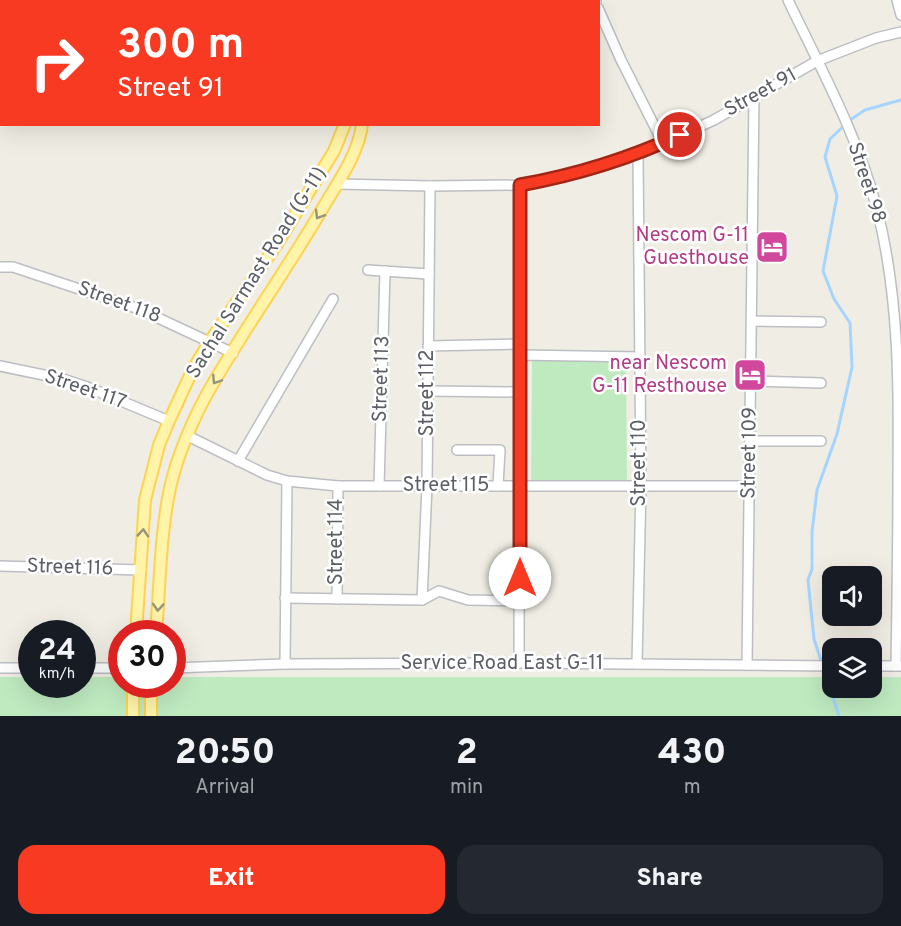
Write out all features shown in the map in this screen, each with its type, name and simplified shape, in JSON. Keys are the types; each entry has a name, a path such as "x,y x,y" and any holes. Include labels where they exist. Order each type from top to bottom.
{"main road":[{"name":"Sachal Sarmast Road (G-11)","path":"137,620 145,500 159,445 193,369 277,244 334,151 344,126"},
{"name":"Sachal Sarmast Road (G-11)","path":"157,620 164,534 171,487 188,436 210,389 337,184 351,157 361,126"},
{"path":"132,698 132,716"},
{"path":"151,716 153,698"}],"street":[{"name":"Street 98","path":"789,0 864,167 876,207 891,278 900,415 899,666"},
{"path":"897,0 901,15"},
{"path":"600,13 663,143"},
{"name":"Street 91","path":"337,184 520,185 553,179 638,154 714,120 818,61 876,38 901,32"},
{"name":"Street 109","path":"747,665 754,96"},
{"name":"Street 110","path":"637,664 641,485 638,154"},
{"path":"519,663 520,185"},
{"name":"Street 112","path":"422,600 428,486 430,186"},
{"name":"Street 118","path":"0,267 13,267 139,309 233,353"},
{"path":"368,270 429,274"},
{"name":"Street 113","path":"379,486 385,271"},
{"path":"238,461 333,298"},
{"path":"752,321 821,322"},
{"path":"428,346 520,344"},
{"path":"520,355 640,357"},
{"name":"Street 117","path":"0,366 63,379 90,388 169,422"},
{"path":"751,381 821,383"},
{"path":"428,391 520,392"},
{"name":"Street 115","path":"188,436 267,475 287,481 338,486 750,486"},
{"path":"750,441 821,441"},
{"path":"457,450 500,450 498,486"},
{"path":"285,664 287,481"},
{"name":"Street 114","path":"337,599 338,486"},
{"name":"Street 116","path":"0,566 141,570"},
{"path":"285,598 422,600 439,591 468,600 520,602"},
{"name":"Service Road East G-11","path":"186,668 285,664 519,663 822,666"},
{"path":"882,666 899,666"},
{"path":"0,668 18,668"}],"green space":[{"path":"532,360 626,362 627,480 531,480"},
{"path":"0,677 18,677 18,698 96,698 96,677 108,677 108,698 186,698 186,677 822,677 822,698 882,698 882,677 901,677 901,716 0,716"}],"waterway":[{"path":"839,716 814,639 808,580 812,569 812,532 817,490 837,434 852,367 850,323 834,299 823,271 837,196 825,157 830,139 850,120 865,110 901,100"}],"place":[{"name":"Nescom G-11 Guesthouse","path":"772,247"},
{"name":"near Nescom G-11 Resthouse","path":"750,375"}],"route":[{"path":"520,578 520,185 597,168 638,154 680,135"}]}
